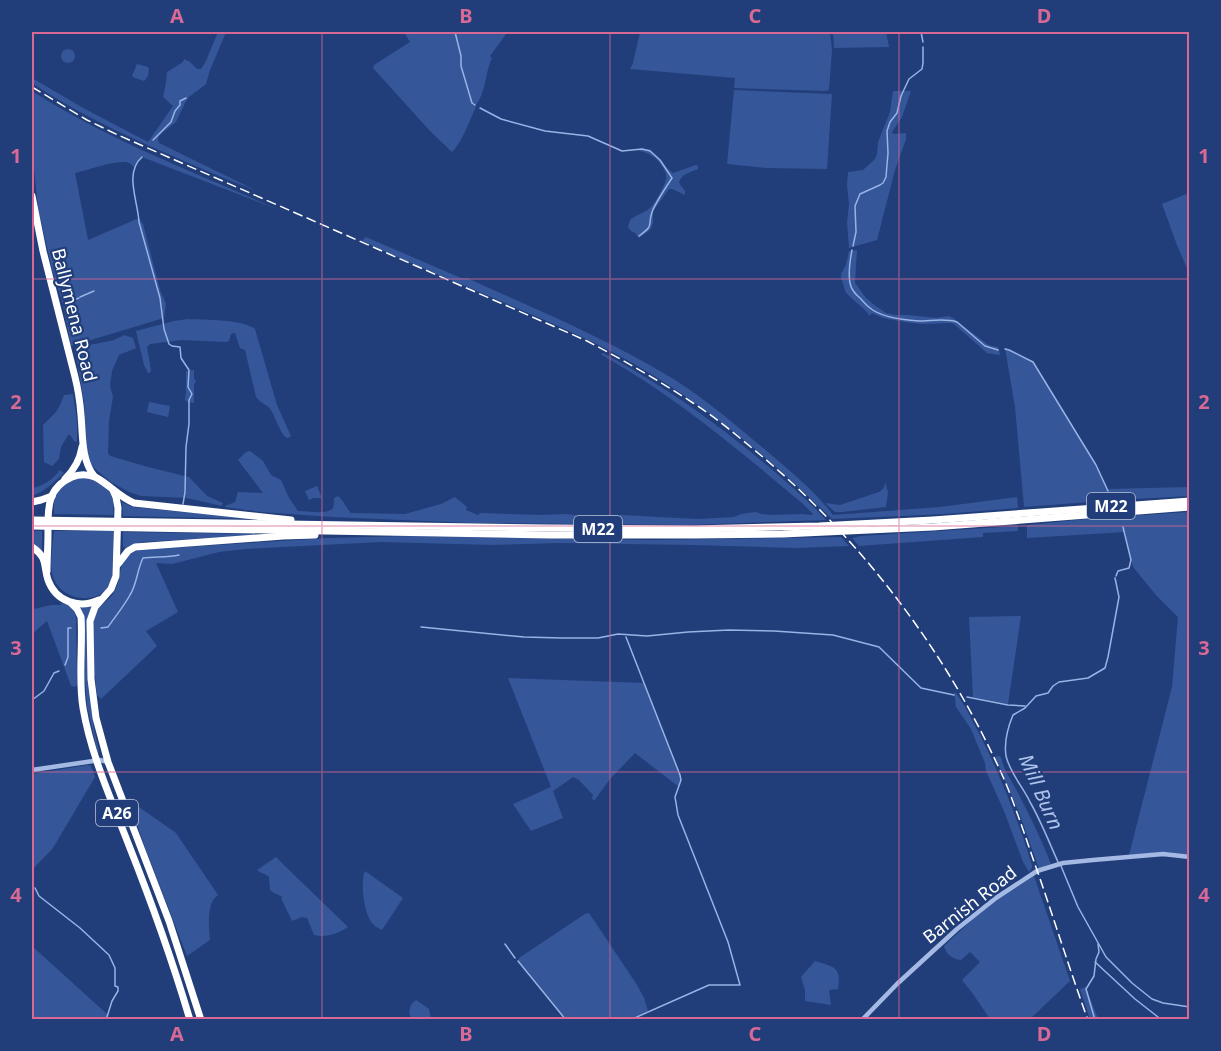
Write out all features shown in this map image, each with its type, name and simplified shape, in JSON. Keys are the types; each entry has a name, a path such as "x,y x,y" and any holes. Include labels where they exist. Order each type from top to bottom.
{"highway":[{"name":"Ballymena Road","path":"32,196 43,251 79,393 87,466 94,477"},
{"name":"Ballymena Road","path":"62,483 72,472 81,455 83,442"},
{"path":"62,483 73,477 87,475 94,477 134,503 290,520 377,525"},
{"name":"A26","path":"62,483 52,496 48,507 48,580 61,598 77,609 81,617 80,676 90,737 161,901 163,922 190,1020"},
{"name":"A26","path":"113,490 118,508 115,581 93,610 90,626 91,679 101,761 201,1020"},
{"path":"32,502 52,496"},
{"name":"M22","path":"32,526 560,535 695,535 1010,518 1190,501"},
{"name":"M22","path":"1032,516 1190,507"},
{"name":"M22","path":"32,520 598,529 821,529"},
{"path":"117,565 128,551 135,547 283,536 413,532"},
{"path":"32,547 43,559 47,571"},
{"path":"71,603 87,604 104,597"}],"street":[{"path":"32,770 101,761"},
{"name":"Barnish Road","path":"862,1020 920,962 996,898 1037,871 1060,864 1093,860 1163,854 1190,857"}],"shaded area":[{"path":"218,32 226,32 206,84 189,97 176,122 159,136 158,140 159,143 255,190 199,168 114,129 80,112 32,83 32,78 148,142 173,106 163,97 167,72 184,59 197,69 201,69"},
{"path":"404,32 507,32 490,56 492,58 479,101 463,137 452,152 373,68 374,65 410,42"},
{"path":"640,32 830,32 832,50 829,90 734,88 735,78 630,69"},
{"path":"833,32 886,32 889,47 834,48"},
{"path":"68,49 73,51 75,56 73,61 68,63 63,61 61,56 63,51"},
{"path":"137,64 148,67 147,78 144,81 132,76"},
{"path":"734,90 832,94 827,169 767,168 727,164"},
{"path":"32,91 121,140 277,209 142,157 134,167 129,163 120,162 75,173 88,240 139,218 143,224 160,290 166,304 164,318 71,346 38,208 32,148"},
{"path":"893,91 911,91 902,117 892,132 893,134 906,133 906,139 895,170 877,240 849,248 848,172 863,170 875,159 878,142 890,112"},
{"path":"650,149 673,173 696,165 698,169 686,174 680,180 679,183 685,195 669,189 653,211 653,223 650,230 639,238 628,227 630,220 650,208 661,192 666,178 665,171 657,160 650,154 639,151"},
{"path":"1189,193 1189,273 1162,204"},
{"path":"366,237 461,278 467,278 650,365 711,405 794,474 833,515 940,507 1017,497 1018,508 832,519 738,436 663,381 559,326 362,241"},
{"path":"857,250 855,283 873,304 886,313 895,315 936,318 949,316 987,344 998,347 1000,355 987,353 951,323 922,324 883,318 872,313 869,316 846,293 841,277 849,251"},
{"path":"188,319 241,323 255,329 277,405 291,436 285,437 271,410 256,397 245,350 240,348 235,333 231,334 229,341 226,342 181,340 150,344 147,347 151,370 148,373 136,331"},
{"path":"124,335 133,338 136,348 119,355 112,371 110,386 113,397 109,421 108,453 110,456 189,477 207,496 223,503 222,506 187,498 141,496 111,482 90,463 87,451 84,401 75,351"},
{"path":"1005,348 1033,362 1108,489 1189,487 1189,496 1024,507 1015,407"},
{"path":"603,353 649,379 714,423 776,473 826,520 688,525 472,523 332,517 225,507 235,502 238,492 263,493 238,460 250,451 263,461 271,475 281,480 298,511 331,510 334,498 338,496 351,513 405,514 441,504 455,497 467,507 466,510 478,515 480,513 621,515 698,519 734,517 756,512 771,515 813,514 731,444 655,388 601,354"},
{"path":"194,370 196,381 194,403 185,400 186,371"},
{"path":"73,394 77,441 75,442 68,435 61,447 59,459 52,466 44,462 43,425 56,412 64,395"},
{"path":"149,402 170,406 168,417 147,412"},
{"path":"60,470 64,473 45,489 32,496 32,488 48,482"},
{"path":"81,477 90,478 107,487 113,495 113,515 54,514 54,498 60,488"},
{"path":"885,482 888,492 886,507 835,512 825,503 840,505 879,492 884,488"},
{"path":"317,486 322,498 309,500 305,491"},
{"path":"122,502 132,507 257,519 123,516"},
{"path":"1189,512 1189,855 1163,852 1129,855 1172,687 1178,617 1133,567 1125,532 1027,538 1027,525"},
{"path":"1018,526 1018,531 983,533 983,537 859,546 852,538 860,536"},
{"path":"32,531 42,531 42,550 32,544"},
{"path":"54,531 113,531 114,573 108,587 101,594 83,598 65,592 58,586 51,566"},
{"path":"123,532 260,535 142,542 126,548 123,547"},
{"path":"411,536 652,540 841,537 849,546 797,548 381,542 246,549 219,552 172,564 156,563 178,612 146,631 157,646 101,699 97,695 95,675 93,675 93,623 98,609 113,594 123,562 131,553 139,550 327,538"},
{"path":"59,603 68,604 76,617 77,685 75,687 71,686 47,621 33,633 32,631 32,606 34,609 62,605"},
{"path":"92,606 88,672 98,755 87,706 79,607"},
{"path":"1021,616 1008,704 973,697 969,617"},
{"path":"508,678 644,683 680,775 679,787 635,753 610,779 594,801 593,795 573,777 553,791 563,818 531,831 513,804 551,787"},
{"path":"954,691 968,712 1002,783 1032,865 1029,872 986,771 971,729 956,707"},
{"path":"999,756 1051,864 1039,869 1020,815 995,757"},
{"path":"91,766 95,777 53,848 32,870 32,774"},
{"path":"131,798 136,805 176,833 218,895 210,909 210,940 187,956 146,850 128,799"},
{"path":"276,857 348,927 331,935 318,936 314,935 307,918 302,917 292,921 281,898 283,897 270,890 269,877 257,870"},
{"path":"365,871 403,898 382,930 374,925 367,913 363,890"},
{"path":"1034,876 1070,981 1030,1019 990,1019 962,980 980,962 970,952 961,960 955,959 948,954 944,946 996,901"},
{"path":"589,913 637,985 648,1011 630,1019 566,1019 518,961 519,958"},
{"path":"32,946 108,1015 106,1019 36,1019 32,1015"},
{"path":"815,961 831,966 839,976 838,989 829,990 831,1005 805,1001 805,990 801,977"},
{"path":"1086,987 1098,1019 1090,1019 1080,989"},
{"path":"416,1000 429,1009 431,1019 411,1019 410,1009"}],"waterway":[{"path":"455,32 461,66 472,103 475,105"},
{"path":"921,32 923,42"},
{"path":"853,246 856,232 855,206 860,194 880,185 886,177 887,131 897,113 901,96 909,79 922,69 923,47"},
{"path":"153,140 171,122 180,101 186,98"},
{"path":"480,108 501,119 545,131 588,136 622,151 642,149 650,151 660,160 672,178 654,208 650,226 639,236"},
{"path":"142,157 134,171 133,179 139,222 160,298 164,329 169,344 180,347 181,358 189,370 188,387 192,394 189,400 183,504"},
{"path":"852,250 849,270 851,287 869,307 887,316 907,320 957,322 985,346 998,350"},
{"path":"80,297 94,291"},
{"path":"64,304 79,298"},
{"path":"1005,349 1033,362 1096,465 1108,491"},
{"path":"1116,576 1118,571 1129,568 1131,560 1123,527"},
{"path":"101,628 108,627 128,599 143,558 179,555"},
{"name":"Mill Burn","path":"1058,862 1038,817 1008,762 1007,735 1013,715 1025,708 1036,696 1048,693 1059,682 1088,678 1105,668 1119,597 1115,578"},
{"path":"421,627 524,637 562,638 598,638 618,634 647,636 729,630 833,635 879,647 921,688 954,695"},
{"path":"65,665 68,657 68,628 71,628"},
{"path":"626,637 680,775 681,780 675,797 678,815 728,942 740,985 709,985 630,1020"},
{"path":"32,700 44,691 54,673 59,671"},
{"path":"967,697 1025,706"},
{"path":"1061,866 1078,907 1106,957 1152,999 1190,1007"},
{"path":"35,888 39,896 80,928 109,955 115,968 115,986 118,987 118,991 106,1020"},
{"path":"505,944 515,958"},
{"path":"1095,1020 1086,989 1094,976 1099,952 1098,944"},
{"path":"518,961 566,1020"},
{"path":"1095,962 1158,1017"}],"railway":[{"path":"32,87 87,120 118,135 587,341 693,403 764,458 802,492 871,566 902,605 958,689 1009,791 1088,1020"}]}
